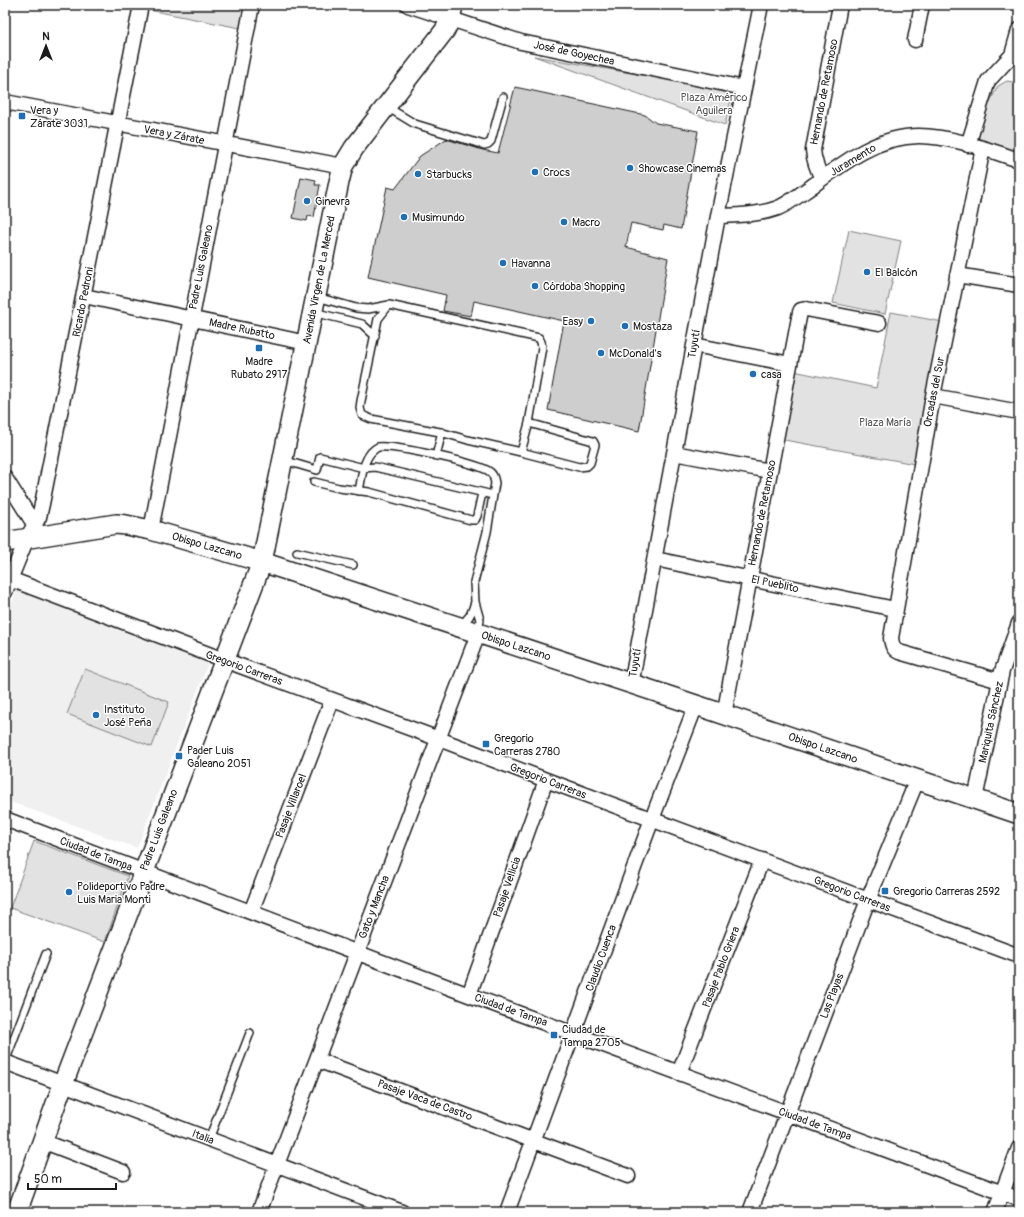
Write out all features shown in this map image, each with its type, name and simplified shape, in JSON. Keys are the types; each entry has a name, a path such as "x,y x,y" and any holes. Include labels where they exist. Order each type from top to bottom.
{"main road":[{"name":"Avenida Virgen de La Merced","path":"262,562 343,166 354,148 445,30 451,12"},
{"name":"Obispo Lazcano","path":"5,542 33,533 116,524 126,524 151,530 262,562 696,705 1019,814"},
{"name":"Padre Luis Galeano","path":"17,1212 63,1084 262,562"}],"street":[{"name":"Ricardo Pedroni","path":"8,586 33,533 42,504 141,5"},
{"name":"Padre Luis Galeano","path":"151,530 224,144 252,5"},
{"name":"José de Goyechea","path":"408,5 451,12 522,42 744,88"},
{"name":"Tuyutí","path":"632,685 718,216 761,5"},
{"name":"Hernando de Retamoso","path":"822,178 813,159 813,150 840,5"},
{"path":"915,40 922,5"},
{"path":"968,145 988,81 1012,55 1019,30"},
{"name":"Vera y Zárate","path":"5,102 343,166"},
{"name":"Juramento","path":"718,216 750,214 778,208 867,149 900,138 918,136 941,138 983,148 1019,160"},
{"name":"Orcadas del Sur","path":"983,148 933,396 891,638 894,649 899,652 1000,681"},
{"path":"957,275 1019,285"},
{"name":"Madre Rubatto","path":"84,296 307,343"},
{"name":"Hernando de Retamoso","path":"724,715 800,312 801,310 806,309 879,322"},
{"path":"694,345 790,364"},
{"path":"933,396 1019,412"},
{"path":"674,452 770,471"},
{"path":"5,478 33,533"},
{"name":"El Pueblito","path":"655,559 895,609"},
{"name":"Gregorio Carreras","path":"8,586 224,660 438,738 546,780 1019,956"},
{"name":"Mariquita Sánchez","path":"975,799 1000,681 1019,623"},
{"name":"Gato y Mancha","path":"259,1212 478,634"},
{"name":"Pasaje Villaroel","path":"251,912 332,700"},
{"name":"Claudio Cuenca","path":"507,1212 652,819 696,705"},
{"name":"Pasaje Vellicia","path":"469,995 546,780"},
{"name":"Las Playas","path":"750,1212 868,900 917,780"},
{"name":"Ciudad de Tampa","path":"5,819 469,995 1019,1199"},
{"name":"Pasaje Pablo Griera","path":"679,1073 762,860"},
{"name":"Pasaje Vaca de Castro","path":"317,1060 628,1176"},
{"name":"Italia","path":"5,1062 402,1212"},
{"path":"42,1142 123,1172"},
{"path":"995,1212 1019,1148"}],"lane":[{"path":"386,107 415,124 484,145 491,141 503,97"},
{"path":"314,304 368,309 389,305 539,338 542,347 529,423 521,452"},
{"path":"314,304 362,324 375,336"},
{"path":"389,305 378,319 361,401 360,408 362,415 371,419 442,432 468,440 579,467 584,467 590,463 595,444 593,441 529,423"},
{"path":"359,491 364,468 374,449 378,447 411,450 436,456 442,432"},
{"name":"Gato y Mancha","path":"436,456 490,471 494,477 495,483 487,532 474,582 475,602 480,620 478,634"},
{"path":"284,460 317,470 320,457 364,468 375,467 493,495"},
{"path":"314,482 359,491 471,520 475,520 477,516 482,493"},
{"path":"297,552 353,565"},
{"name":"Gato y Mancha","path":"455,626 465,622 475,602"},
{"path":"5,1062 46,954"},
{"path":"209,1139 250,1034"}],"shaded area":[{"name":"Instituto José Peña","path":"17,589 209,661 137,848 5,800 5,622"}],"green space":[{"path":"150,5 245,5 240,28 149,10"},
{"name":"Plaza Américo Aguilera","path":"534,56 733,91 725,125"},
{"path":"1007,81 1019,83 1019,155 977,139 984,113 998,86"},
{"name":"El Balcón","path":"849,230 901,241 885,314 833,303"},
{"name":"Plaza María","path":"891,312 943,322 915,464 779,439 789,370 876,388"},
{"path":"17,547 5,578 5,549"},
{"path":"85,669 169,702 152,747 67,714"},
{"name":"Polideportivo Padre Luis Maria Monti","path":"34,841 128,876 105,942 10,908"}],"building":[{"name":"Córdoba Shopping","path":"515,87 645,115 656,123 698,131 681,229 664,225 663,230 631,223 626,247 668,258 639,431 548,410 564,321 474,301 471,316 443,311 446,295 368,277 387,187 395,189 420,156 446,139 498,153"},
{"name":"Ginevra","path":"301,177 316,180 315,185 320,185 314,217 308,216 307,221 293,218"}],"place":[{"name":"Vera y Zárate 3031","path":"22,116"},
{"name":"Showcase Cinemas","path":"630,168"},
{"name":"Crocs","path":"535,172"},
{"name":"Starbucks","path":"418,174"},
{"name":"Ginevra","path":"307,201"},
{"name":"Musimundo","path":"404,217"},
{"name":"Macro","path":"564,222"},
{"name":"Havanna","path":"503,263"},
{"name":"El Balcón","path":"867,272"},
{"name":"Córdoba Shopping","path":"535,286"},
{"name":"Easy","path":"591,321"},
{"name":"Mostaza","path":"625,326"},
{"name":"Madre Rubato 2917","path":"259,348"},
{"name":"McDonald's","path":"601,353"},
{"name":"casa","path":"753,374"},
{"name":"Instituto José Peña","path":"96,715"},
{"name":"Gregorio Carreras 2780","path":"486,744"},
{"name":"Pader Luis Galeano 2051","path":"179,756"},
{"name":"Gregorio Carreras 2592","path":"885,891"},
{"name":"Polideportivo Padre Luis Maria Monti","path":"69,892"},
{"name":"Ciudad de Tampa 2705","path":"554,1035"}]}
